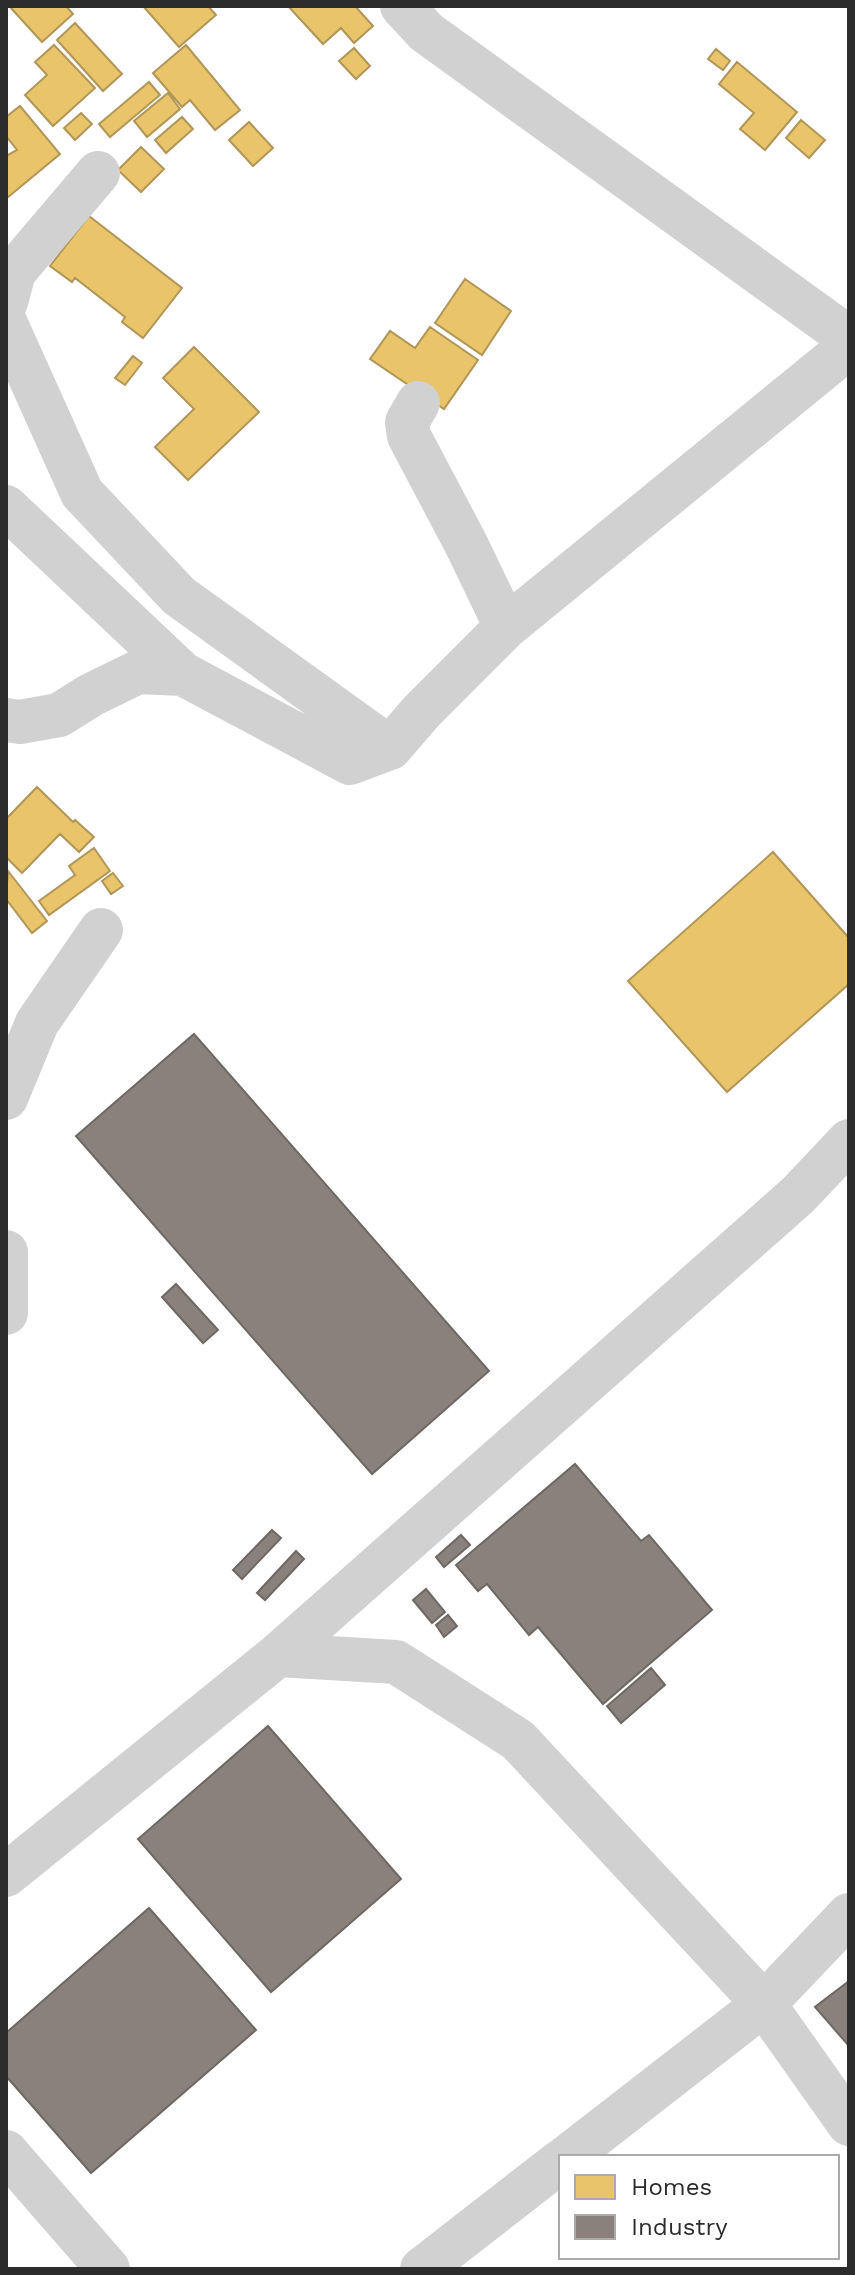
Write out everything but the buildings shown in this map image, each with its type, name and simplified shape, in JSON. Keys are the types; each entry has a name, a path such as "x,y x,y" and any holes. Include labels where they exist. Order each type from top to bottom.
{"street":[{"path":"402,6 426,32 849,338"},
{"path":"6,302 14,272 98,173"},
{"path":"6,324 82,493 179,596 390,748"},
{"path":"6,507 183,674 350,763 390,748 422,711 506,627 849,347"},
{"path":"418,403 407,422 409,436 506,627"},
{"path":"6,720 20,722 59,715 138,672 183,674"},
{"path":"6,1098 37,1023 101,930"},
{"path":"6,1875 278,1655 798,1195 849,1141"},
{"path":"6,1252 6,1313"},
{"path":"278,1655 396,1662 518,1740 764,2004 849,2124"},
{"path":"570,2155 764,2004 849,1915"},
{"path":"6,2152 108,2269"},
{"path":"422,2269 559,2163"}]}
